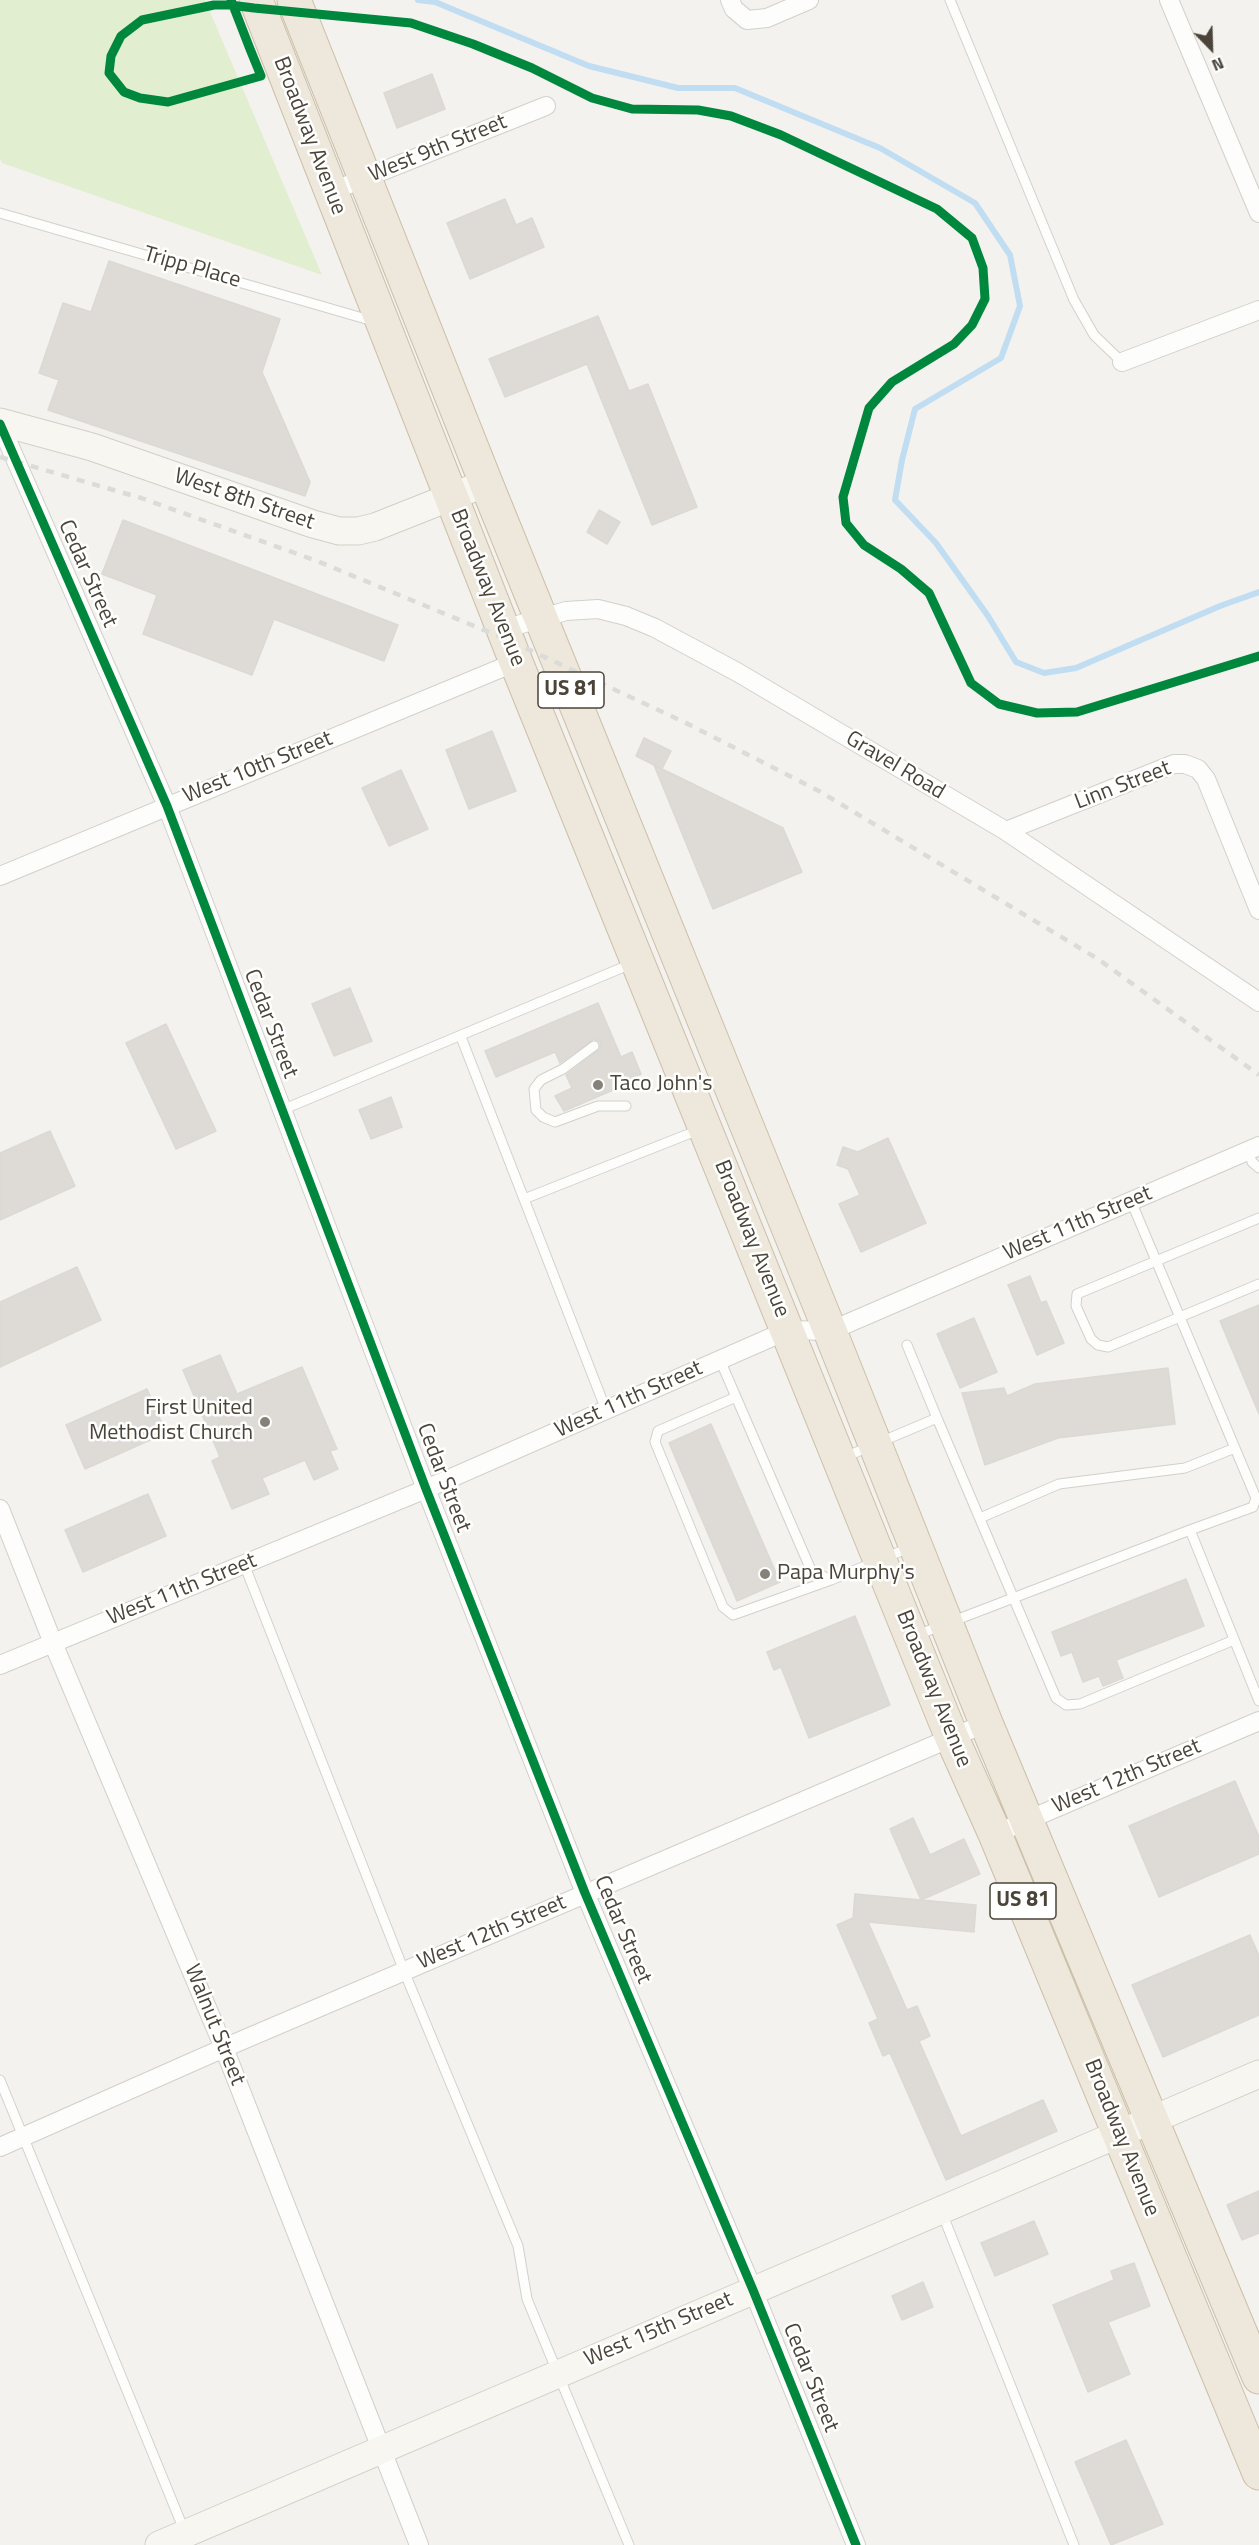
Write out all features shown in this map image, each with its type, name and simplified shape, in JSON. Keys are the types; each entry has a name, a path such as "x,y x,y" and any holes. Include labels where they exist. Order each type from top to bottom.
{"highway":[{"name":"Broadway Avenue","path":"255,0 516,662 952,1738 995,1834 1120,2133 1259,2473"},
{"name":"Broadway Avenue","path":"294,0 486,483 876,1444 986,1723 1259,2377"}],"street":[{"path":"730,0 734,9 747,20 767,18 809,0"},
{"path":"1169,0 1259,213"},
{"name":"West 9th Street","path":"330,192 546,106"},
{"path":"1122,362 1259,310"},
{"name":"West 8th Street","path":"0,423 92,447 313,525 339,531 358,531 375,527 486,483"},
{"name":"Cedar Street","path":"0,423 167,806 426,1489 585,1893 753,2290 856,2545"},
{"name":"Gravel Road","path":"504,629 566,611 598,609 626,616 655,628 737,672 1006,831 1259,1002"},
{"name":"West 10th Street","path":"0,876 516,662"},
{"name":"Linn Street","path":"1006,831 1174,764 1185,764 1198,769 1206,778 1259,910"},
{"name":"West 11th Street","path":"0,1665 426,1489 788,1330 830,1330 1253,1148"},
{"name":"Walnut Street","path":"0,1509 53,1643 224,2048 419,2545"},
{"name":"West 12th Street","path":"995,1834 1259,1721"},
{"name":"West 12th Street","path":"0,2147 224,2048 986,1723"},
{"name":"West 15th Street","path":"159,2545 188,2539 381,2450 1259,2074"}],"lane":[{"path":"950,0 1074,300 1094,335 1122,362"},
{"name":"Tripp Place","path":"0,213 384,324"},
{"path":"282,1110 638,962"},
{"path":"461,1036 606,1410"},
{"path":"594,1046 563,1070 541,1080 534,1089 536,1110 543,1117 555,1122 598,1106 626,1106"},
{"path":"524,1199 706,1127"},
{"path":"1253,1148 1252,1162 1259,1168"},
{"path":"912,1637 1253,1507 1256,1498 1131,1201"},
{"path":"1259,1218 1077,1294 1076,1306 1091,1339 1098,1345 1108,1347 1259,1284"},
{"path":"907,1345 1056,1698 1066,1705 1080,1704 1234,1640"},
{"path":"720,1360 811,1570 831,1580"},
{"path":"736,1397 658,1431 655,1442 723,1607 733,1615 831,1580 916,1545"},
{"path":"840,1459 937,1418"},
{"path":"980,1518 1059,1484 1185,1468 1234,1448"},
{"path":"1190,1530 1259,1701"},
{"path":"244,1564 404,1971 518,2246 527,2299 628,2545"},
{"path":"0,2080 188,2539"},
{"path":"940,2210 1074,2545"}],"green space":[{"path":"0,0 205,0 322,275 2,163 0,159"}],"building":[{"path":"432,74 445,109 397,128 384,93"},
{"path":"505,199 516,225 532,218 544,247 470,279 447,223"},
{"path":"109,261 280,319 262,372 310,482 305,496 48,410 59,380 39,373 63,303 91,312"},
{"path":"598,316 629,391 648,384 697,507 652,525 587,364 505,397 489,359"},
{"path":"599,510 620,522 607,544 587,532"},
{"path":"123,520 398,625 384,661 274,619 252,675 143,634 157,595 102,574"},
{"path":"492,731 516,791 469,809 446,750"},
{"path":"644,738 671,751 662,769 636,756"},
{"path":"654,765 783,828 802,872 713,909"},
{"path":"401,770 428,829 389,846 362,788"},
{"path":"350,988 372,1041 334,1056 312,1004"},
{"path":"598,1003 621,1057 632,1052 641,1074 630,1079 632,1082 564,1111 555,1096 572,1088 566,1075 600,1049 600,1042 594,1039 560,1063 555,1052 496,1077 485,1051"},
{"path":"166,1024 216,1131 176,1149 126,1043"},
{"path":"391,1097 402,1127 371,1139 359,1110"},
{"path":"50,1131 75,1186 0,1220 0,1153"},
{"path":"888,1138 926,1223 861,1252 839,1204 860,1195 848,1169 837,1165 843,1147 858,1152"},
{"path":"77,1267 101,1320 0,1367 0,1302"},
{"path":"1030,1276 1041,1303 1046,1301 1064,1343 1037,1355 1008,1285"},
{"path":"1259,1305 1259,1414 1220,1321"},
{"path":"974,1318 997,1372 960,1388 937,1334"},
{"name":"First United Methodist Church","path":"220,1355 237,1394 302,1367 337,1449 330,1451 338,1469 314,1480 305,1460 262,1478 269,1494 232,1509 212,1461 220,1457 183,1370"},
{"path":"1168,1368 1175,1424 1058,1438 985,1465 962,1393 1004,1388 1007,1396 1035,1384"},
{"path":"147,1389 166,1433 85,1469 66,1425"},
{"path":"711,1424 780,1582 737,1601 669,1443"},
{"path":"148,1494 166,1536 83,1572 65,1530"},
{"path":"1186,1579 1204,1626 1116,1660 1123,1678 1103,1686 1099,1676 1083,1682 1072,1652 1061,1656 1052,1632"},
{"path":"855,1616 890,1705 809,1738 781,1667 774,1670 767,1652"},
{"path":"1235,1781 1259,1837 1259,1854 1159,1897 1129,1826"},
{"path":"913,1818 930,1855 964,1839 980,1874 921,1900 890,1829"},
{"path":"855,1894 976,1905 974,1932 868,1922 907,2010 917,2006 930,2036 919,2041 961,2136 1043,2100 1057,2131 946,2180 890,2053 883,2056 869,2023 878,2019 837,1925 853,1918"},
{"path":"1250,1935 1259,1956 1259,2015 1163,2057 1132,1985"},
{"path":"1259,2191 1259,2233 1242,2240 1227,2205"},
{"path":"1034,2221 1048,2254 995,2276 981,2243"},
{"path":"1134,2263 1150,2306 1108,2322 1130,2374 1088,2392 1053,2305 1114,2280 1111,2271"},
{"path":"923,2282 933,2307 902,2320 892,2296"},
{"path":"1126,2440 1163,2524 1111,2545 1075,2462"}],"waterway":[{"path":"418,0 435,2 589,66 678,88 735,88 880,148 975,203 1010,255 1020,306 1001,358 915,409 895,500 936,543 988,616 1016,662 1044,673 1076,668 1220,606 1259,592"}],"railway":[{"path":"0,457 141,498 317,561 508,640 684,722 819,791 1098,959 1259,1075"}],"cycle path":[{"path":"231,0 250,49 261,76 168,102 140,98 124,92 109,73 111,56 121,36 142,20 214,5 230,5 254,8 411,23 473,44 532,68 592,98 632,109 698,110 731,116 781,135 937,209 972,238 983,268 985,299 972,325 954,344 892,382 869,408 843,497 846,523 864,545 901,569 929,593 971,683 999,704 1037,713 1077,712 1259,656"},
{"path":"0,424 167,806 426,1489 585,1893 753,2290 856,2545"}],"place":[{"name":"Taco John's","path":"598,1085"},
{"name":"First United Methodist Church","path":"265,1422"},
{"name":"Papa Murphy's","path":"765,1574"}]}
